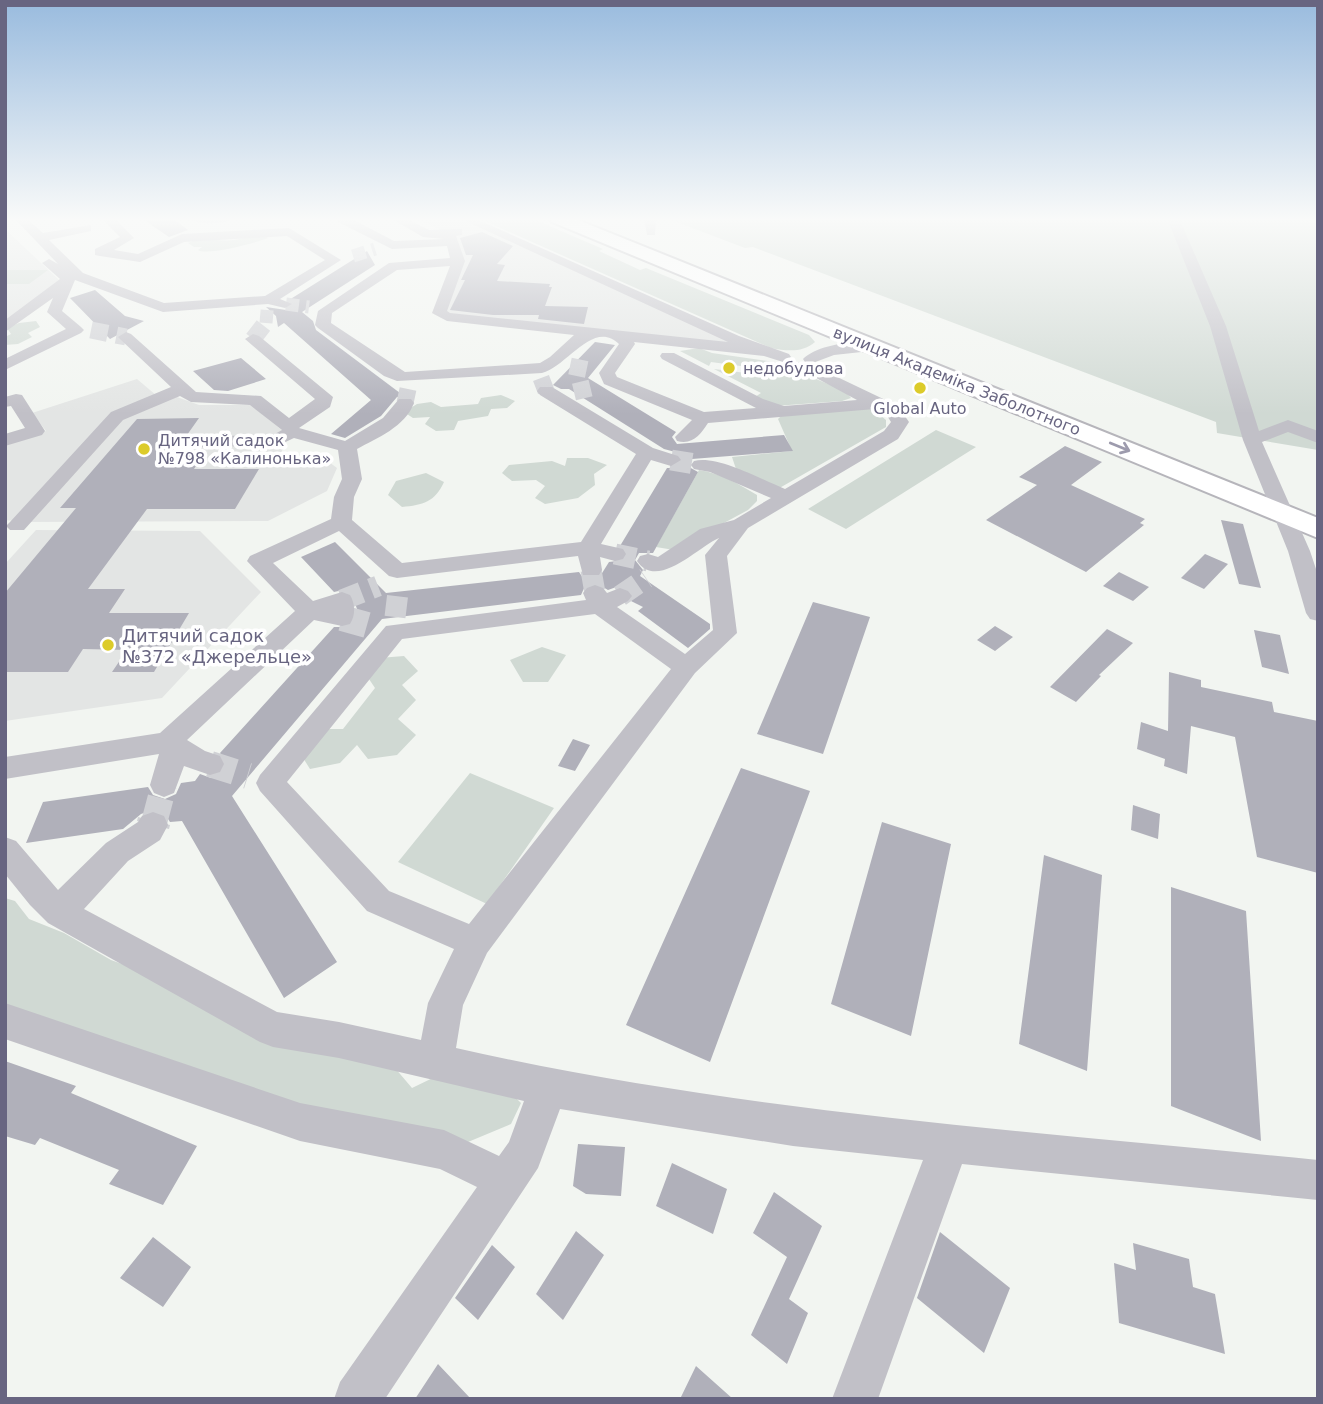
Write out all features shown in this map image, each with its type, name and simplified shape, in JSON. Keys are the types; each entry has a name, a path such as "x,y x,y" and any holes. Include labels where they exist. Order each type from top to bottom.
{"highway":[{"name":"вулиця Академіка Заболотного","path":"719,284 1318,529"},
{"path":"1258,476 1318,502"}],"street":[{"path":"5,327 65,284"},
{"path":"5,365 88,328 54,312 70,284"},
{"path":"90,284 163,308"},
{"path":"268,300 297,284"},
{"path":"366,284 325,311 323,325 390,372 408,390"},
{"path":"450,284 439,313 447,317 764,351"},
{"path":"610,284 733,339 764,351 798,359 880,403 898,417 898,429 891,435 741,524 708,534 651,568"},
{"path":"1202,284 1233,369 1252,440 1258,476 1284,515 1299,551 1318,613"},
{"path":"138,313 163,308 268,300 286,304"},
{"path":"309,307 330,308"},
{"path":"798,359 815,346 826,327"},
{"path":"550,377 580,337 595,333"},
{"path":"617,336 624,338 627,344 604,378 702,446 786,497"},
{"path":"125,337 191,397 199,400 255,400 290,430 347,447 397,417 404,410 408,390"},
{"path":"182,444 279,439 324,403 324,397 253,338"},
{"path":"717,348 733,339"},
{"path":"798,359 831,350 874,347"},
{"path":"668,356 757,403 785,411"},
{"path":"408,390 550,377 574,392"},
{"path":"550,377 659,453 599,583"},
{"path":"17,526 117,416 182,390"},
{"path":"5,402 16,399 36,431 5,440"},
{"path":"702,446 785,411 880,403"},
{"path":"1252,440 1288,425 1318,438"},
{"path":"347,447 352,480 344,497 341,522 391,583 599,583 686,667"},
{"path":"5,768 171,744 309,611 258,561 341,522"},
{"path":"435,1062 446,1003 475,942 686,667 725,633 716,555 741,524"},
{"path":"475,942 378,901 259,780 388,625 599,583 615,554"},
{"path":"171,744 196,760 210,764"},
{"path":"164,785 171,744"},
{"path":"60,912 117,852 146,834 153,825"},
{"path":"10,868 60,912 273,1029 548,1088 793,1126 1318,1180"},
{"path":"5,1021 300,1122 515,1167"},
{"path":"358,1399 515,1167 548,1088"},
{"path":"855,1399 949,1144"}],"shaded area":[{"path":"5,284 54,284 5,320"},
{"path":"446,284 605,284 759,354 442,318 434,314"},
{"path":"626,284 684,284 809,335 815,342 800,350 771,348"},
{"path":"850,284 1318,284 1318,450 1217,433 1216,422"},
{"path":"36,321 40,327 28,333 32,337 18,344 5,345 5,337 11,334 7,328"},
{"path":"699,348 712,353 775,362 845,391 851,398 775,406 755,397 761,393 714,369 746,373 748,367 711,362 709,366 680,351"},
{"name":"Дитячий садок №798 «Калинонька»","path":"137,379 163,401 177,397 199,405 251,405 289,436 280,455 325,459 337,468 327,491 268,521 5,520 5,444 46,431 32,413"},
{"path":"501,395 515,401 507,408 491,409 488,416 458,421 454,430 436,431 425,424 430,417 413,418 404,412 417,404 431,402 441,407 478,404 481,398"},
{"path":"866,408 874,410 886,420 886,427 776,490 736,469 732,457 792,451 778,419 783,414"},
{"path":"936,430 976,447 846,529 808,509"},
{"path":"567,458 588,458 607,465 594,474 595,485 578,498 545,504 535,498 545,486 536,480 512,481 502,473 509,465 552,461 565,466"},
{"path":"699,470 736,483 757,495 757,501 748,510 674,550 656,547"},
{"path":"426,473 444,482 437,494 428,501 402,507 388,495 396,481"},
{"name":"Дитячий садок №372 «Джерельце»","path":"36,530 200,531 261,592 162,698 5,721 5,564"},
{"path":"542,647 566,655 548,682 523,682 510,660"},
{"path":"404,656 418,671 402,685 416,700 398,719 416,735 397,755 368,759 357,745 340,763 310,769 300,753 320,729 343,729 375,688 365,673 379,658"},
{"path":"470,773 554,808 487,904 398,862"},
{"path":"5,898 15,901 29,919 64,933 111,960 389,1061 412,1088 443,1073 507,1089 521,1103 511,1124 468,1142 312,1115 5,1011"}],"building":[{"path":"315,284 346,284 302,312 313,321 316,330 404,396 397,397 381,416 345,438 331,434 371,400 284,323 278,327 276,316 266,307 286,310 295,305 289,300"},
{"path":"463,284 550,284 549,287 552,287 545,306 588,307 584,324 538,319 539,315 493,315 450,310"},
{"path":"95,290 125,316 144,321 110,339 70,298"},
{"path":"595,342 615,345 588,378 676,432 672,437 677,444 784,435 793,451 692,459 689,467 698,472 653,553 639,553 635,560 643,570 640,576 710,624 710,629 688,648 638,611 643,607 631,601 635,596 629,589 619,586 608,590 596,583 585,586 581,595 382,619 232,796 337,962 284,998 182,821 170,822 165,814 152,810 141,814 123,829 26,843 43,802 148,787 153,795 165,799 176,794 181,783 195,781 200,774 211,778 222,773 226,763 220,753 334,627 351,627 354,621 357,609 352,594 343,590 334,592 301,557 335,542 386,593 579,572 583,578 599,578 609,562 625,560 628,553 620,546 667,468 684,461 679,453 664,449 569,389 553,385"},
{"path":"241,358 266,379 228,391 214,390 193,371"},
{"path":"199,418 187,435 174,437 171,443 174,451 206,451 194,469 259,469 235,509 147,509 88,589 125,589 109,613 189,613 154,672 112,672 127,650 83,649 68,672 5,672 5,593 76,508 60,508 137,419"},
{"path":"1065,446 1102,462 1071,485 1145,519 1140,523 1144,525 1086,572 986,520 1037,485 1019,477"},
{"path":"1221,520 1243,524 1261,588 1239,584"},
{"path":"1205,554 1228,564 1204,589 1181,578"},
{"path":"1119,572 1149,587 1133,601 1103,586"},
{"path":"813,602 870,617 823,754 757,734"},
{"path":"995,626 1013,637 995,651 977,640"},
{"path":"1107,629 1133,643 1099,675 1101,676 1076,702 1050,687"},
{"path":"1254,630 1280,635 1289,674 1262,667"},
{"path":"1169,672 1201,680 1201,687 1272,702 1274,712 1318,721 1318,873 1257,857 1235,737 1191,726 1187,774 1164,766 1165,759 1137,749 1141,722 1168,731"},
{"path":"573,739 590,745 575,771 558,766"},
{"path":"741,768 810,791 710,1062 626,1025"},
{"path":"1133,805 1160,814 1158,839 1131,830"},
{"path":"882,822 951,844 911,1036 831,1004"},
{"path":"1044,855 1102,875 1087,1071 1019,1044"},
{"path":"1171,887 1246,911 1261,1141 1171,1106"},
{"path":"5,1061 76,1086 71,1093 197,1146 163,1205 109,1184 119,1170 40,1138 35,1145 5,1136"},
{"path":"578,1144 625,1147 621,1196 586,1194 573,1186"},
{"path":"672,1163 727,1189 713,1234 656,1206"},
{"path":"774,1192 822,1226 789,1299 808,1313 787,1364 751,1335 787,1257 753,1233"},
{"path":"576,1231 604,1255 563,1320 536,1294"},
{"path":"940,1232 1010,1288 984,1353 917,1298"},
{"path":"153,1237 191,1267 163,1307 120,1278"},
{"path":"1133,1243 1189,1259 1193,1287 1215,1294 1225,1354 1119,1323 1114,1263 1136,1270"},
{"path":"492,1245 515,1267 478,1320 455,1298"},
{"path":"438,1364 471,1399 415,1399"},
{"path":"696,1366 733,1399 680,1399"}],"tunnel":[{"path":"266,322 268,300"},
{"path":"286,304 309,307"},
{"path":"253,339 266,322"},
{"path":"91,330 126,337"},
{"path":"570,366 594,371"},
{"path":"541,378 546,391"},
{"path":"574,392 599,386"},
{"path":"405,403 408,389"},
{"path":"671,460 701,465"},
{"path":"615,554 648,561"},
{"path":"591,570 595,593"},
{"path":"620,596 646,578"},
{"path":"342,600 378,586"},
{"path":"395,617 398,592"},
{"path":"342,618 374,627"},
{"path":"210,764 248,776"},
{"path":"154,823 164,785"},
{"path":"153,825 154,821"}],"place":[{"name":"недобудова","path":"729,368"},
{"name":"Global Auto","path":"920,388"},
{"name":"Дитячий садок №798 «Калинонька»","path":"144,449"},
{"name":"Дитячий садок №372 «Джерельце»","path":"108,645"}]}
